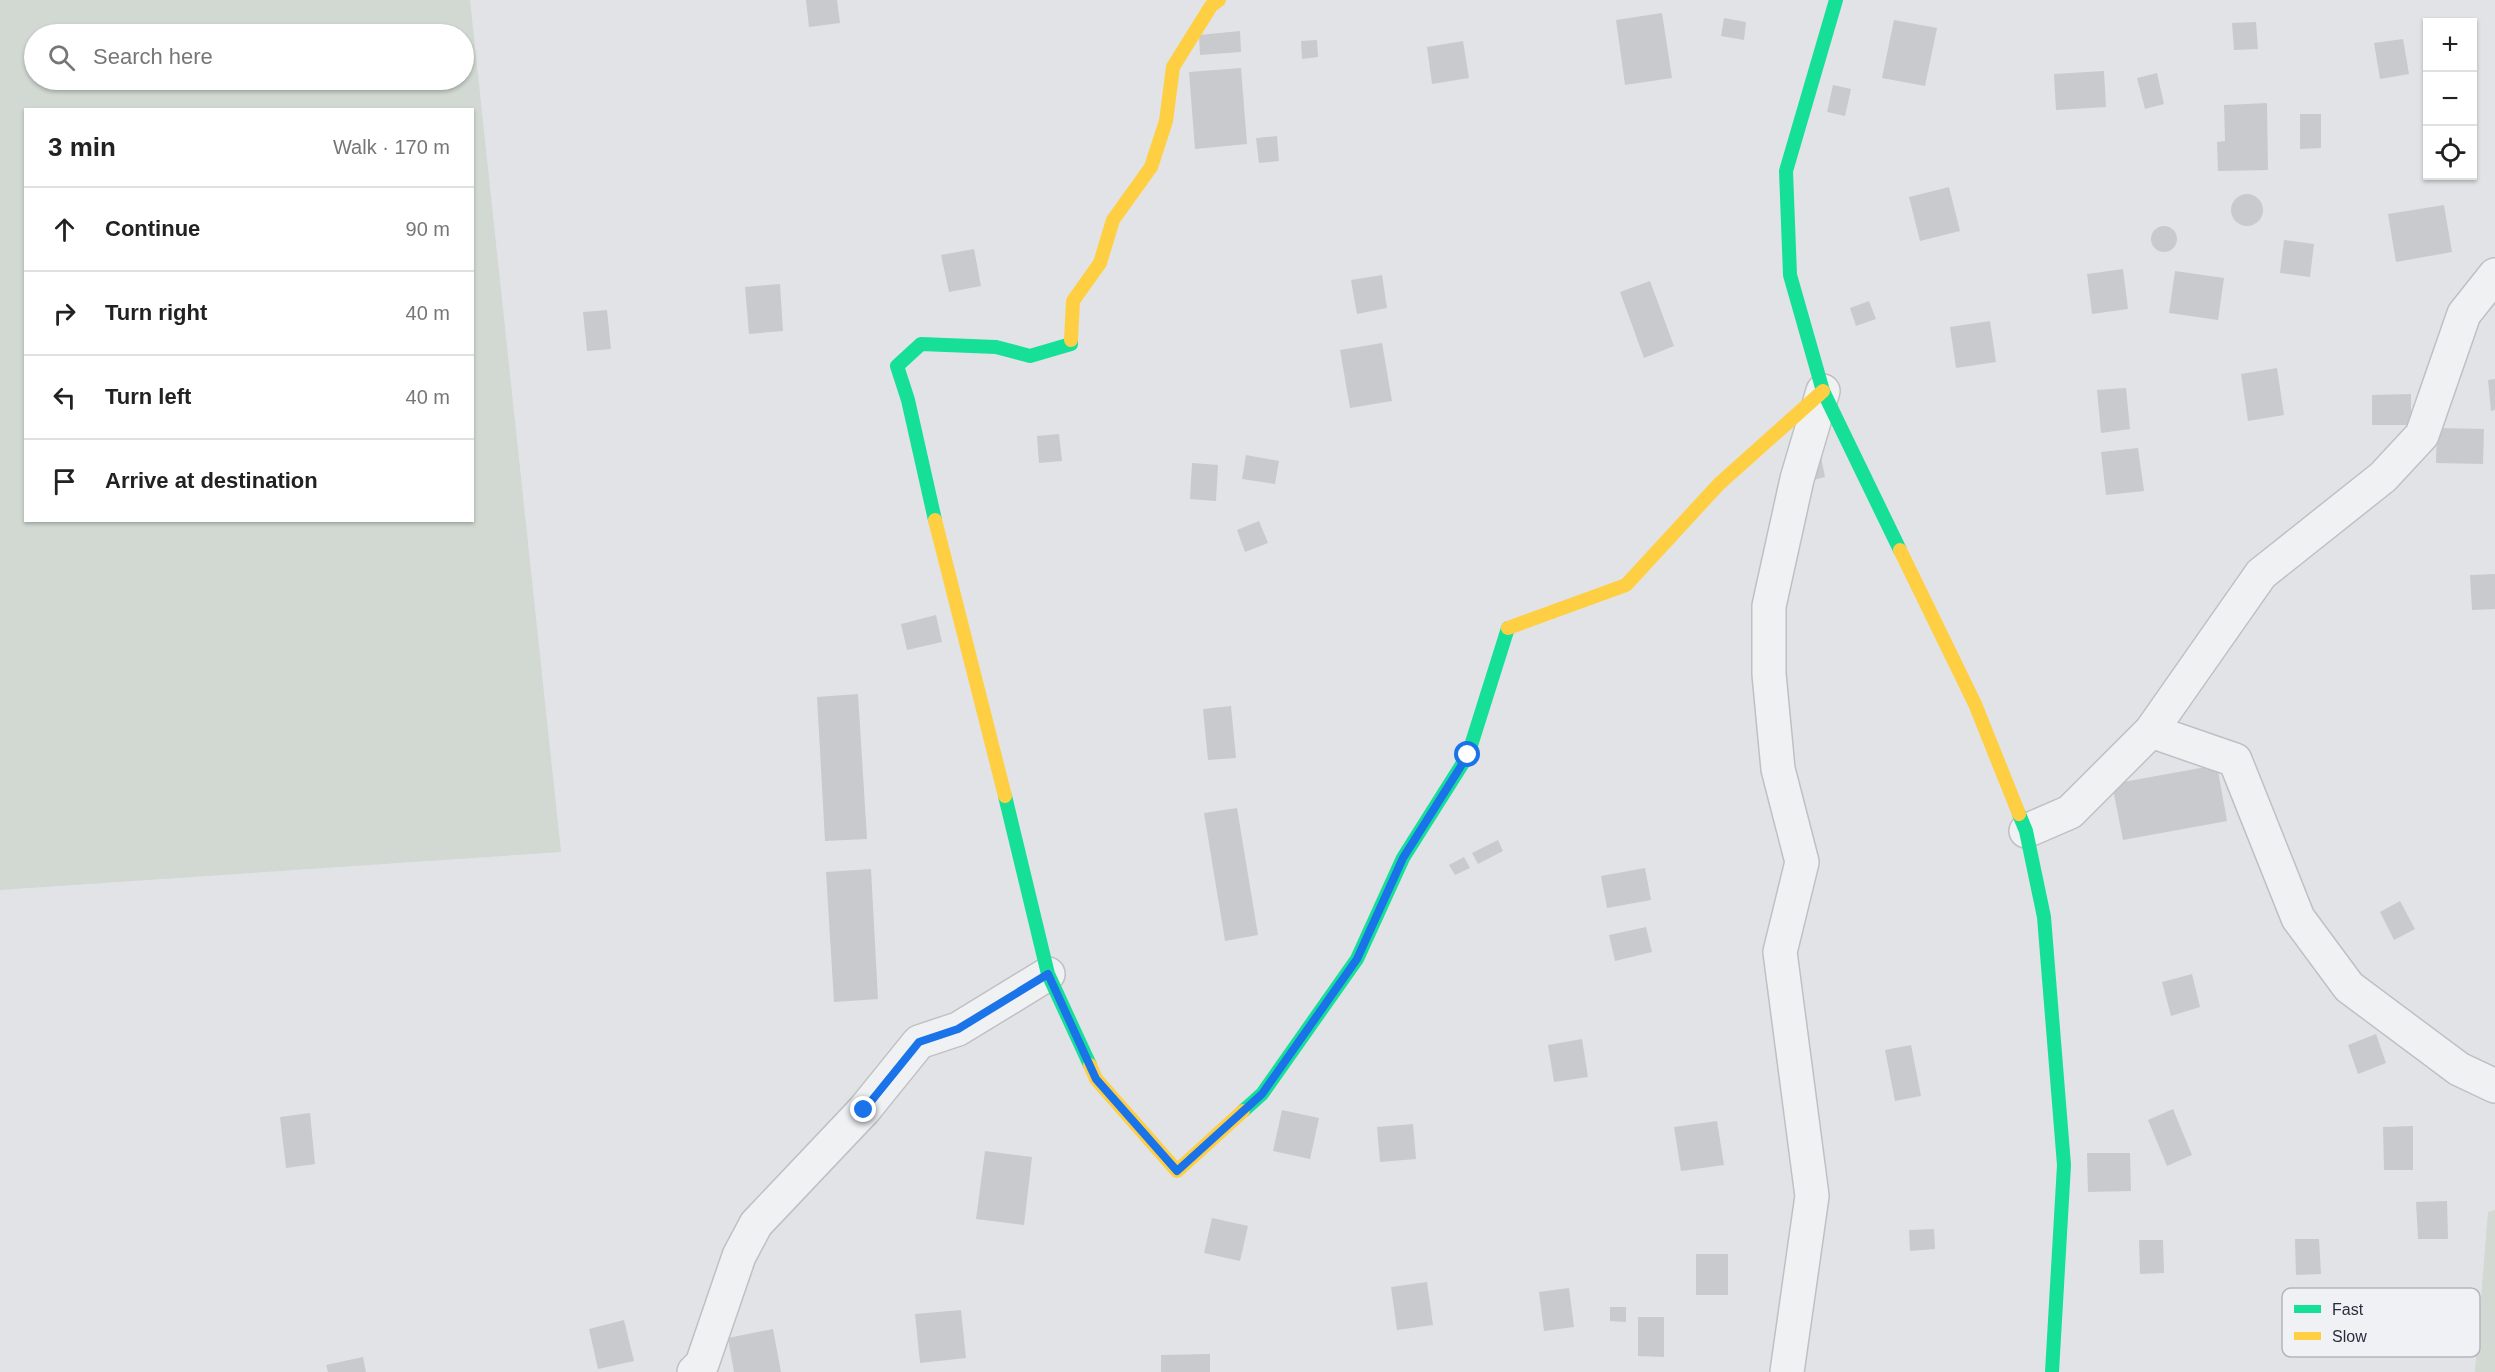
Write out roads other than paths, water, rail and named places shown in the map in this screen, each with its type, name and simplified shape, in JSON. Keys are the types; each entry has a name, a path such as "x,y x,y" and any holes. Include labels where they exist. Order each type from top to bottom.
{"street":[{"path":"1219,0 1211,6 1173,67 1166,121 1151,167 1113,220 1100,263 1073,301 1071,344 1030,356 996,347 921,344 897,366 908,400 955,606 996,758 1048,974 1096,1079 1177,1171 1262,1094 1357,959 1403,858 1468,755 1507,628 1626,585 1719,484 1823,391"},
{"path":"1836,0 1786,171 1790,275 1823,391 1975,704 2026,831 2044,917 2064,1165 2052,1372"},
{"path":"2026,831 2070,812 2151,731 2261,574 2383,477 2422,435 2464,314 2495,274"},
{"path":"1787,1372 1812,1196 1780,952 1802,862 1778,769 1769,674 1769,606 1797,479 1823,391"},
{"path":"2151,731 2235,760 2298,918 2349,987 2460,1069 2495,1086"},
{"path":"694,1372 702,1364 739,1256 756,1224 864,1110 919,1042 958,1029 1048,974"}]}
